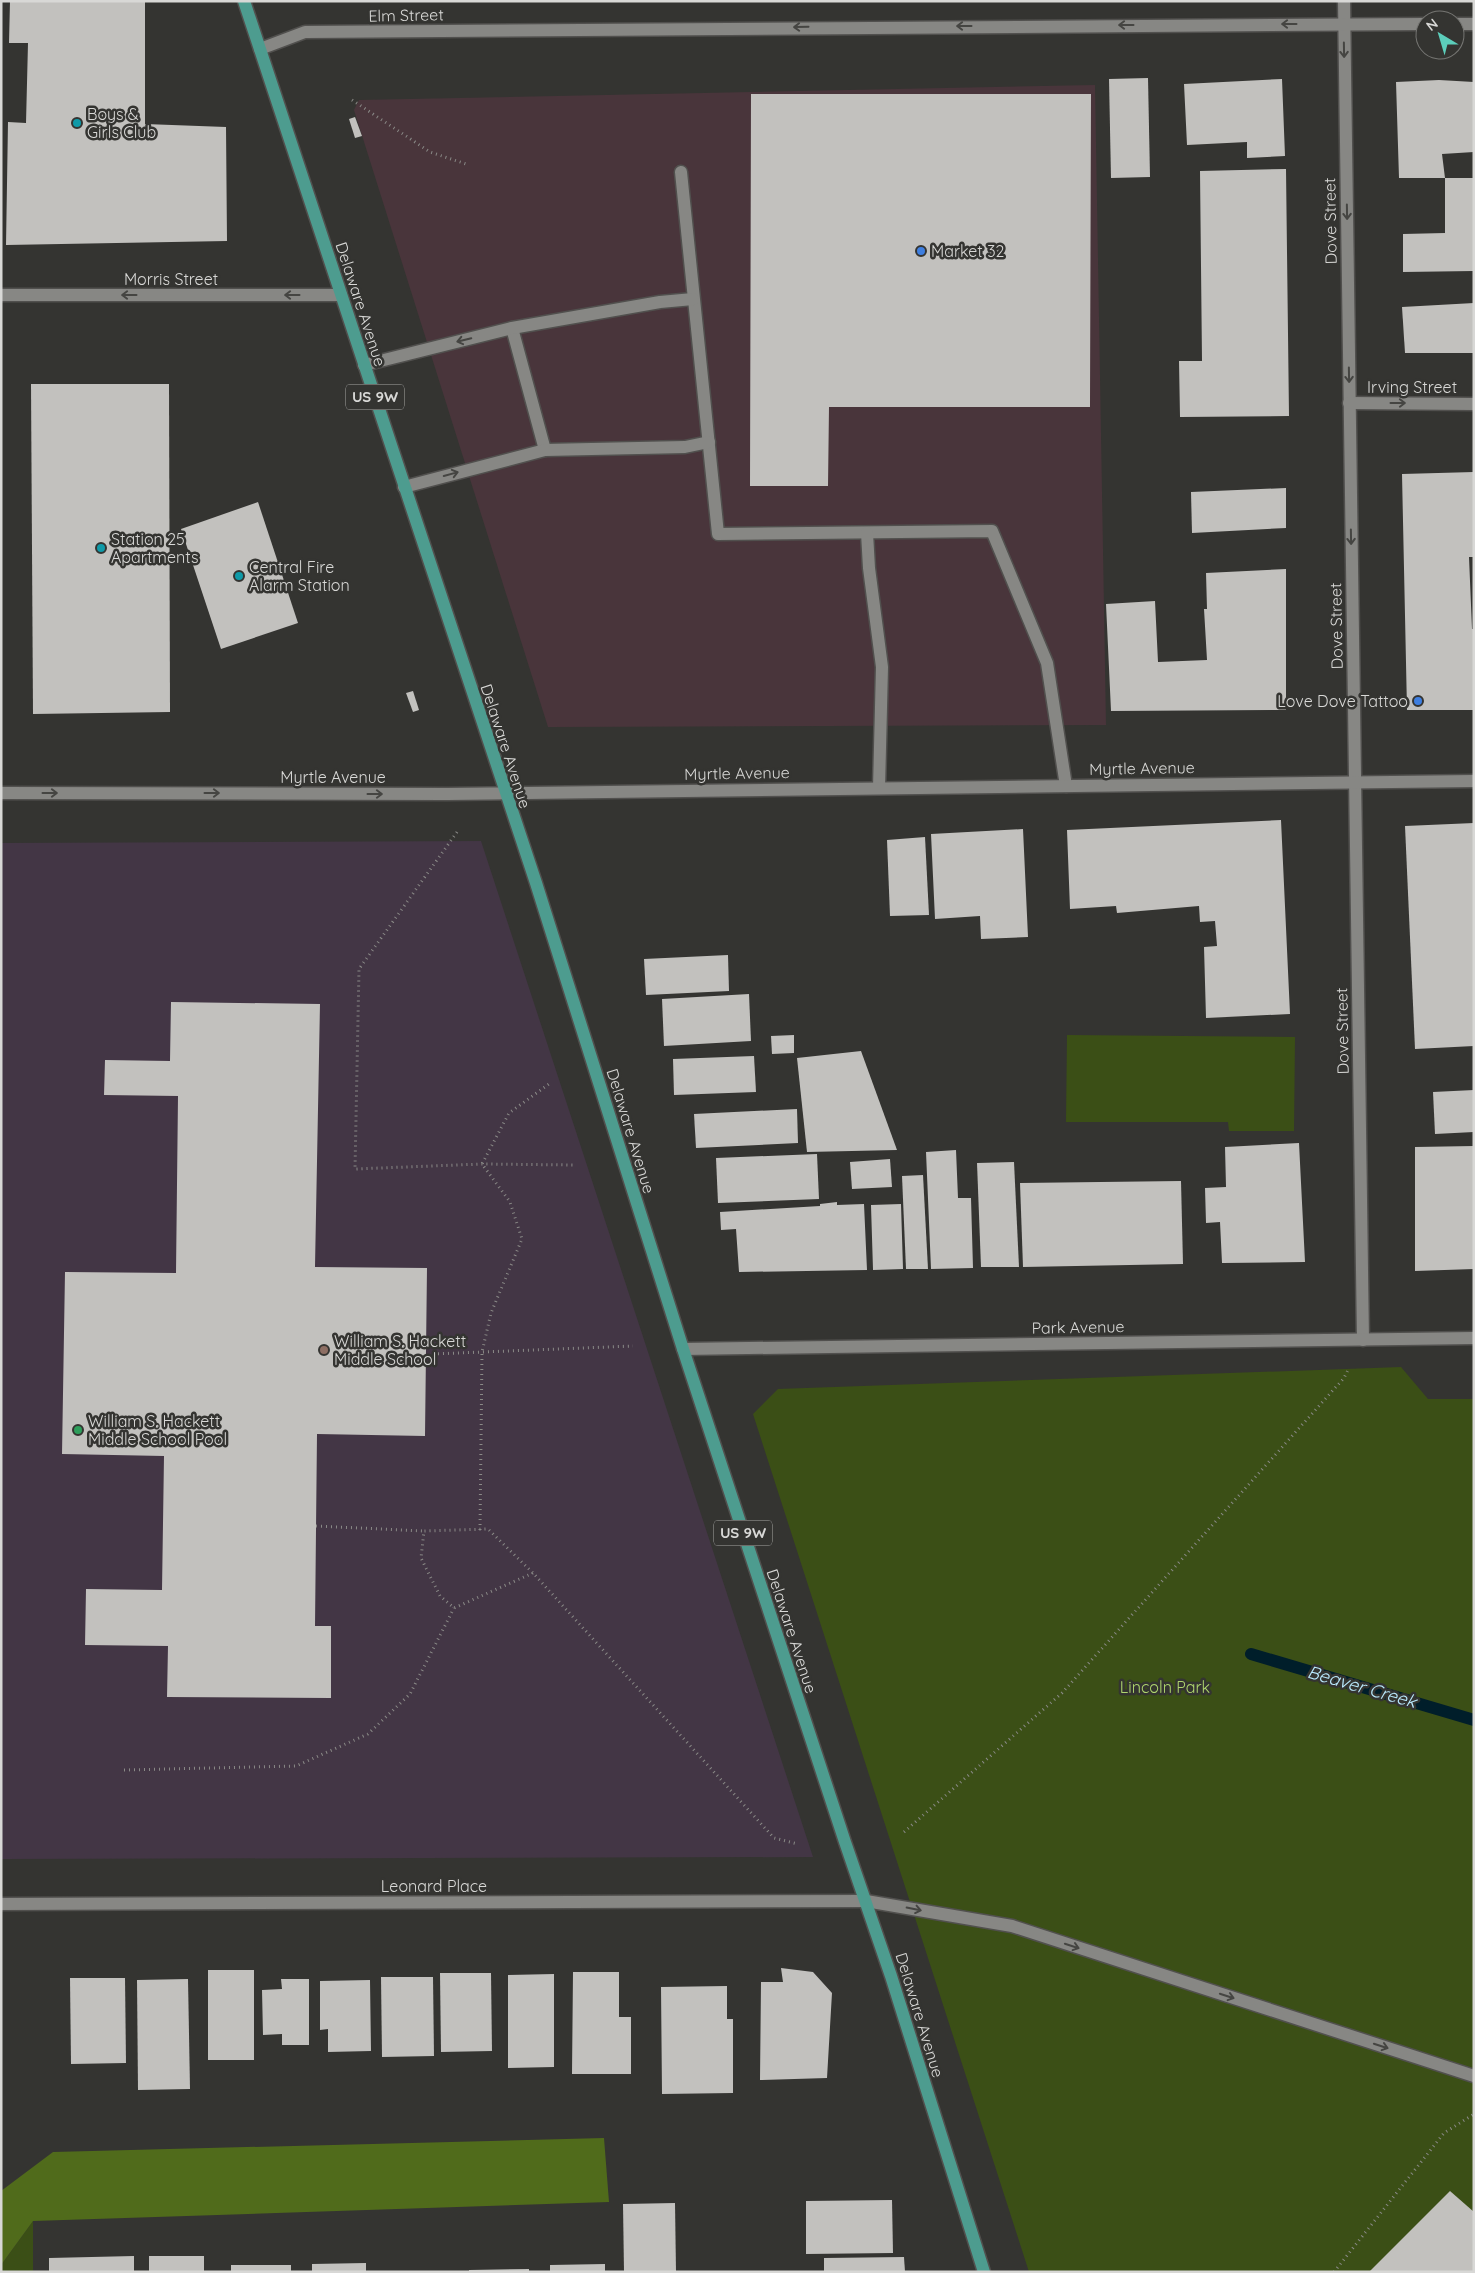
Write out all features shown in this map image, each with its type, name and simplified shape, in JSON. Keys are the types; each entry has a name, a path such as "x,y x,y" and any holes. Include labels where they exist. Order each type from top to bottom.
{"main road":[{"name":"Delaware Avenue","path":"244,1 504,793 536,883 682,1348 866,1902 984,2272"}],"street":[{"name":"Dove Street","path":"1344,1 1362,1340"},
{"name":"Elm Street","path":"260,48 305,32 1415,24"},
{"path":"681,172 718,534 992,531 1046,663 1066,786"},
{"name":"Morris Street","path":"1,295 341,295"},
{"path":"364,365 512,328 660,302 693,299"},
{"path":"512,328 545,450"},
{"name":"Irving Street","path":"1349,403 1474,404"},
{"path":"404,487 545,450 685,447 709,442"},
{"path":"867,533 869,568 882,667 879,788"},
{"name":"Myrtle Avenue","path":"1,792 504,793 1474,781"},
{"name":"Park Avenue","path":"682,1348 1474,1338"},
{"name":"Leonard Place","path":"1,1904 866,1902 1012,1926 1474,2076"}],"path":[{"path":"352,100 430,152 466,164"},
{"path":"457,832 359,969 355,1169 482,1164 575,1165"},
{"path":"482,1164 509,1113 549,1084"},
{"path":"480,1530 482,1352 491,1313 522,1239 510,1202 482,1164"},
{"path":"904,1832 1062,1693 1344,1378 1362,1340"},
{"path":"433,1354 633,1346"},
{"path":"316,1526 424,1531 488,1529 533,1573 774,1838 798,1844"},
{"path":"424,1531 420,1558 440,1596 454,1608"},
{"path":"124,1770 296,1766 368,1734 410,1694 454,1608 533,1573"},
{"path":"1334,2272 1444,2133 1474,2114"}],"shaded area":[{"path":"1095,85 1106,725 548,727 354,110 359,100"},
{"name":"William S. Hackett Middle School","path":"481,841 813,1857 1,1859 1,843"}],"green space":[{"path":"1067,1035 1295,1037 1294,1131 1229,1131 1228,1122 1066,1122"},
{"name":"Lincoln Park","path":"1401,1367 1428,1399 1474,1399 1474,2272 1029,2272 753,1414 778,1389"},
{"path":"604,2138 609,2202 33,2221 1,2265 1,2191 53,2152"},
{"path":"33,2221 33,2272 1,2272 1,2265"}],"building":[{"name":"Boys & Girls Club","path":"10,1 145,1 145,124 226,127 227,241 6,245 8,122 26,123 28,43 9,43"},
{"path":"1148,78 1150,177 1111,178 1109,79"},
{"path":"1282,79 1285,156 1247,158 1247,142 1187,145 1184,84"},
{"path":"1439,80 1474,82 1474,152 1442,154 1445,178 1399,178 1396,82"},
{"name":"Market 32","path":"751,94 1091,94 1090,407 829,407 828,486 750,486"},
{"path":"355,117 362,136 355,138 349,119"},
{"path":"1286,169 1289,416 1180,417 1179,361 1202,361 1200,171"},
{"path":"1445,178 1474,178 1474,271 1403,272 1403,234 1445,233"},
{"path":"1474,303 1474,353 1405,353 1402,307"},
{"name":"Station 25 Apartments","path":"31,384 169,384 170,712 33,714"},
{"path":"1474,472 1474,557 1469,557 1472,629 1474,629 1474,710 1407,710 1402,474"},
{"path":"1286,488 1286,528 1192,533 1191,492"},
{"name":"Central Fire Alarm Station","path":"258,502 298,623 221,649 181,529"},
{"path":"1286,569 1286,710 1111,711 1106,604 1155,601 1158,662 1207,660 1204,609 1207,609 1206,573"},
{"path":"413,691 419,710 413,712 406,693"},
{"path":"1281,820 1290,1014 1206,1018 1204,947 1217,946 1215,921 1200,922 1199,906 1117,913 1116,906 1070,909 1067,830"},
{"path":"1474,823 1474,1046 1415,1049 1405,826"},
{"path":"1023,829 1028,937 981,939 980,916 935,919 931,834"},
{"path":"925,837 929,915 890,916 887,840"},
{"path":"728,955 729,991 646,995 644,959"},
{"path":"749,994 751,1041 664,1046 662,999"},
{"name":"William S. Hackett Middle School","path":"171,1002 320,1004 315,1267 427,1268 425,1436 317,1434 315,1626 331,1626 331,1698 167,1697 168,1646 85,1645 86,1589 162,1590 164,1456 62,1454 65,1272 176,1273 178,1096 104,1095 105,1060 170,1061"},
{"path":"794,1035 794,1053 772,1054 771,1036"},
{"path":"861,1051 897,1150 807,1152 797,1058"},
{"path":"754,1056 756,1092 674,1095 673,1059"},
{"path":"1474,1090 1474,1132 1435,1134 1433,1092"},
{"path":"797,1109 798,1143 696,1148 694,1114"},
{"path":"1299,1143 1305,1262 1222,1263 1220,1222 1206,1223 1205,1188 1226,1187 1225,1147"},
{"path":"1474,1146 1474,1269 1415,1271 1415,1147"},
{"path":"956,1150 958,1198 971,1198 973,1268 931,1269 926,1152"},
{"path":"817,1154 819,1199 718,1203 716,1158"},
{"path":"890,1159 892,1187 852,1189 850,1162"},
{"path":"1014,1162 1019,1267 981,1267 977,1163"},
{"path":"923,1175 928,1269 906,1269 902,1176"},
{"path":"1181,1181 1183,1264 1023,1267 1020,1183"},
{"path":"837,1202 837,1205 864,1204 867,1270 739,1272 736,1229 721,1230 720,1212 820,1206 820,1204"},
{"path":"901,1204 903,1269 873,1270 871,1205"},
{"path":"781,1968 813,1972 832,1993 827,2078 760,2080 761,1982 783,1982"},
{"path":"208,1970 254,1970 254,2060 208,2060"},
{"path":"573,1972 619,1972 619,2017 631,2017 631,2074 572,2074"},
{"path":"440,1973 491,1973 492,2051 441,2052"},
{"path":"554,1974 554,2067 508,2068 508,1975"},
{"path":"381,1977 433,1977 434,2056 382,2057"},
{"path":"70,1978 125,1978 126,2063 71,2064"},
{"path":"188,1979 190,2089 138,2090 137,1980"},
{"path":"281,1979 309,1979 309,2045 282,2045 282,2034 263,2035 262,1990 282,1989"},
{"path":"370,1980 371,2051 328,2052 328,2029 320,2030 320,1981"},
{"path":"727,1986 727,2019 733,2019 733,2093 662,2094 661,1987"},
{"path":"1450,2191 1474,2212 1474,2272 1369,2272"},
{"path":"892,2200 893,2253 806,2254 806,2201"},
{"path":"675,2203 676,2272 624,2272 623,2204"},
{"path":"134,2256 134,2272 49,2272 49,2258"},
{"path":"149,2256 204,2256 204,2272 149,2272"},
{"path":"904,2257 905,2272 824,2272 824,2258"},
{"path":"366,2263 366,2272 312,2272 312,2264"},
{"path":"605,2264 605,2272 550,2272 550,2265"},
{"path":"231,2265 291,2265 291,2272 231,2272"},
{"path":"529,2269 529,2272 469,2272 469,2270"}],"waterway":[{"name":"Beaver Creek","path":"1251,1654 1474,1720"}],"place":[{"name":"Boys & Girls Club","path":"77,123"},
{"name":"Market 32","path":"921,251"},
{"name":"Station 25 Apartments","path":"101,548"},
{"name":"Central Fire Alarm Station","path":"239,576"},
{"name":"Love Dove Tattoo","path":"1418,701"},
{"name":"William S. Hackett Middle School","path":"324,1350"},
{"name":"William S. Hackett Middle School Pool","path":"78,1430"}]}
